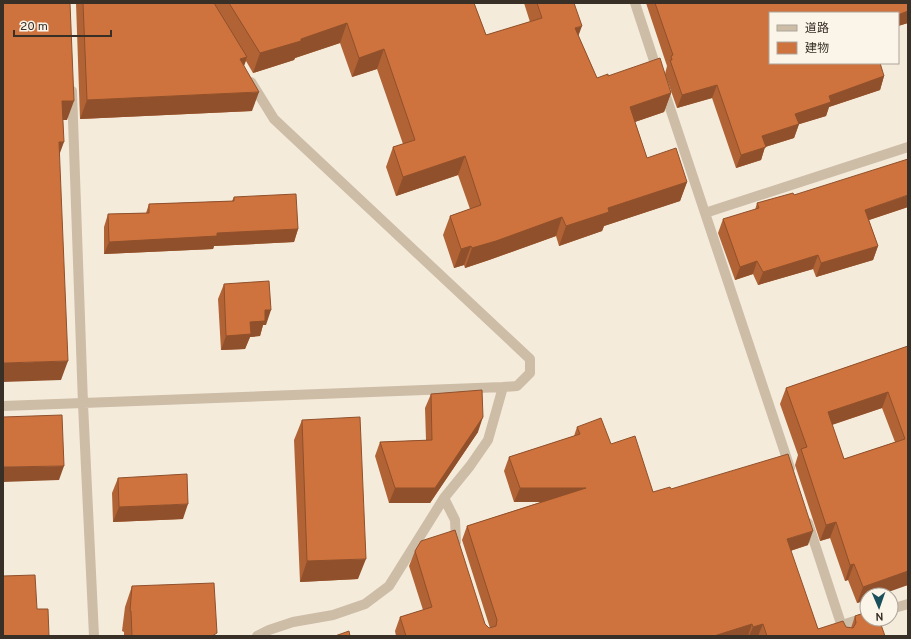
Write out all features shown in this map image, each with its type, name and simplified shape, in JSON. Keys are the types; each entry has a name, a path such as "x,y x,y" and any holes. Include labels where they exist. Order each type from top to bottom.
{"street":[{"path":"635,3 792,475"},
{"path":"3,406 503,387 517,386 530,373 530,359 274,119 247,74"},
{"path":"72,82 82,404 94,636"},
{"path":"705,213 908,147"},
{"path":"257,636 292,622 333,615 365,604 389,586 444,498 470,466 488,440 503,387"},
{"path":"444,498 455,520 455,539 460,554"},
{"path":"805,513 845,636"},
{"path":"842,625 859,620"}],"building":[{"path":"3,3 70,3 74,101 62,101 64,142 59,142 68,361 3,363"},
{"path":"83,3 214,3 247,57 240,59 259,92 87,100"},
{"path":"229,3 474,3 486,35 542,18 537,3 574,3 582,26 575,28 597,78 608,74 608,76 660,58 671,93 630,107 647,158 676,148 687,182 608,208 609,212 566,226 562,217 496,241 472,248 471,246 461,249 450,216 481,205 465,156 403,177 393,147 415,140 384,49 359,58 347,23 301,39 301,41 260,53"},
{"path":"655,3 908,3 908,11 899,15 899,12 769,12 769,64 880,64 884,76 829,96 831,102 795,114 799,124 762,136 766,147 741,155 717,85 682,95 670,60 672,60 671,56 673,55"},
{"path":"908,159 908,195 865,210 878,246 821,263 818,255 763,272 757,261 740,267 723,219 759,208 757,203 793,193 794,195"},
{"path":"296,194 298,229 217,233 217,236 109,242 108,214 149,213 149,204 234,201 234,197"},
{"path":"269,281 271,310 265,310 265,321 250,322 251,334 226,336 224,284"},
{"path":"908,346 908,571 863,587 854,564 850,565 836,522 826,525 801,449 807,447 786,388","holes":["888,392 905,439 844,459 828,412"]},
{"path":"482,390 483,417 435,488 395,488 380,442 432,440 431,394"},
{"path":"62,415 64,466 3,467 3,417"},
{"path":"360,417 366,559 307,561 302,420"},
{"path":"601,418 611,444 635,436 653,492 670,487 671,489 788,454 813,531 787,539 818,629 843,621 846,627 853,628 856,623 855,616 859,615 859,627 882,627 885,636 767,636 763,624 753,627 752,624 714,636 406,636 400,617 432,607 415,551 421,541 455,530 485,624 489,628 496,626 497,620 467,526 586,488 520,488 509,457 580,434 577,427"},
{"path":"187,474 188,504 119,507 118,478"},
{"path":"35,575 37,609 48,609 49,636 3,636 3,576"},
{"path":"214,583 217,633 212,636 132,636 130,611 132,586"},
{"path":"349,631 350,636 335,636"}]}
